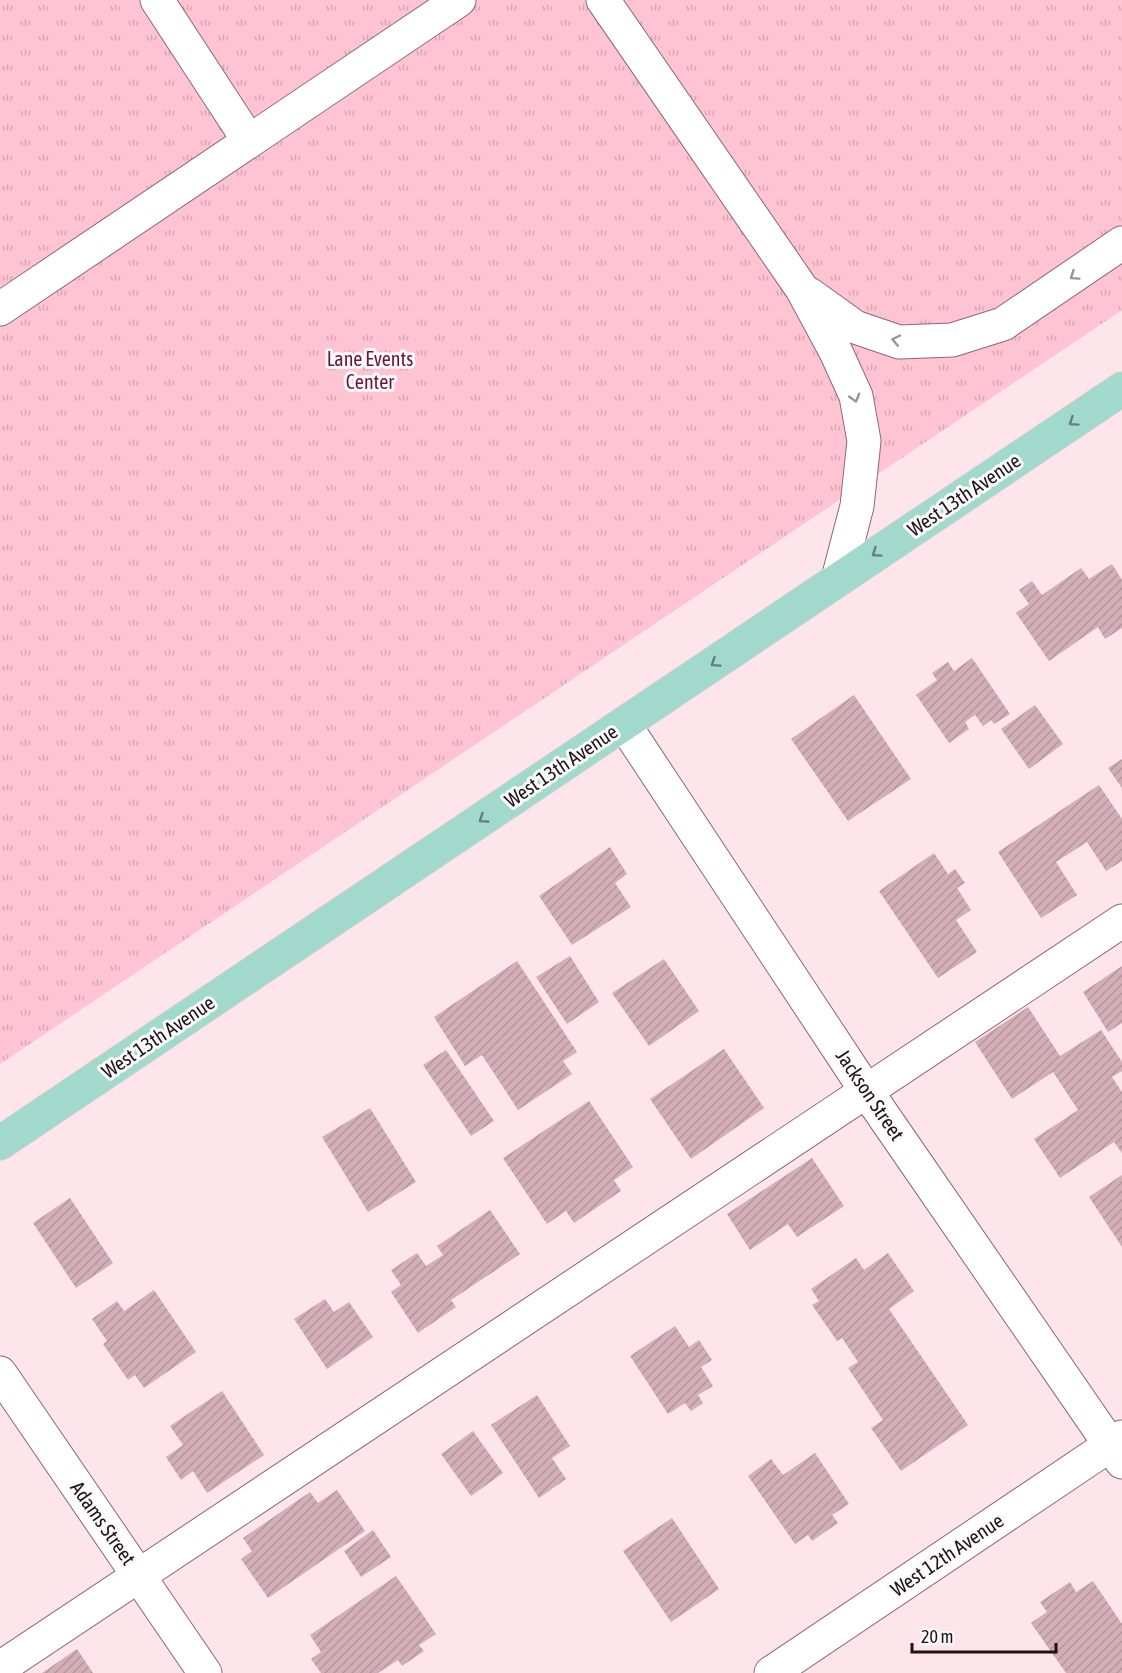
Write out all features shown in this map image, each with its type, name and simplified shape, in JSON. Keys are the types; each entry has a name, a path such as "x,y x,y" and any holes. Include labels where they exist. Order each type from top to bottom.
{"main road":[{"name":"West 13th Avenue","path":"0,1143 1122,389"}],"street":[{"path":"157,0 249,141"},
{"path":"0,309 459,0"},
{"path":"603,0 802,289 856,396 864,441 857,506 838,579"},
{"path":"802,289 855,327 899,342 952,340 1002,324 1122,243"},
{"name":"Jackson Street","path":"624,724 867,1092 1118,1448"},
{"path":"0,1668 1122,921"},
{"name":"Adams Street","path":"0,1373 205,1673"},
{"name":"West 12th Avenue","path":"771,1673 1118,1448"}],"green space":[{"name":"Lane Events Center","path":"0,0 1122,0 1122,310 0,1064"}],"building":[{"path":"1112,564 1122,580 1122,628 1105,639 1098,627 1049,661 1016,613 1029,604 1019,590 1032,581 1042,595 1081,568 1089,579"},
{"path":"972,658 1010,714 994,724 991,720 983,726 975,715 965,722 969,729 949,743 916,695 937,680 932,673 948,662 954,671"},
{"path":"854,695 911,779 848,821 791,739"},
{"path":"1035,705 1063,744 1029,769 1001,729"},
{"path":"1122,759 1122,788 1108,768"},
{"path":"1099,785 1122,819 1122,861 1106,871 1087,842 1056,862 1077,895 1041,918 998,852"},
{"path":"610,847 627,874 615,883 631,907 572,945 539,896"},
{"path":"934,853 948,874 955,869 965,883 957,888 971,910 956,920 977,952 938,978 879,891"},
{"path":"570,956 599,1002 567,1024 536,977"},
{"path":"664,959 699,1011 649,1046 612,993"},
{"path":"517,961 577,1052 563,1061 572,1074 518,1110 482,1055 465,1066 434,1017"},
{"path":"1122,966 1122,1023 1108,1032 1083,992"},
{"path":"1028,1007 1060,1056 1101,1030 1122,1062 1122,1071 1112,1077 1122,1092 1122,1153 1114,1142 1060,1178 1034,1139 1078,1110 1053,1072 1012,1099 975,1042"},
{"path":"724,1049 764,1108 691,1159 650,1099"},
{"path":"446,1050 494,1121 471,1136 423,1065"},
{"path":"589,1101 633,1167 614,1180 621,1191 574,1223 566,1211 547,1224 503,1158"},
{"path":"370,1108 416,1182 368,1212 322,1137"},
{"path":"812,1158 844,1206 797,1237 788,1224 750,1250 727,1214"},
{"path":"1122,1175 1122,1247 1089,1197"},
{"path":"70,1198 113,1263 76,1288 33,1223"},
{"path":"490,1210 520,1254 451,1300 456,1307 418,1333 391,1292 401,1285 391,1270 417,1253 426,1266 443,1255 437,1246"},
{"path":"888,1253 914,1291 889,1309 968,1425 901,1471 871,1428 883,1420 848,1368 858,1362 842,1338 837,1341 812,1305 819,1301 811,1289 856,1258 864,1270"},
{"path":"154,1290 196,1352 144,1388 135,1375 128,1380 103,1344 107,1341 92,1319 117,1301 124,1311"},
{"path":"325,1299 334,1312 349,1302 373,1337 327,1369 294,1319"},
{"path":"675,1326 689,1347 699,1340 712,1360 701,1367 713,1386 698,1395 703,1403 691,1411 685,1403 668,1414 630,1356"},
{"path":"222,1391 264,1455 207,1493 193,1471 181,1480 166,1457 183,1445 170,1426"},
{"path":"537,1395 570,1446 552,1458 566,1479 539,1498 491,1425"},
{"path":"473,1431 503,1473 471,1496 441,1454"},
{"path":"815,1453 849,1504 832,1515 838,1523 812,1541 808,1535 795,1544 748,1476 771,1459 783,1475"},
{"path":"337,1490 365,1531 268,1598 241,1559 252,1551 243,1538 310,1492 318,1503"},
{"path":"672,1518 719,1589 671,1622 623,1551"},
{"path":"373,1530 391,1557 361,1577 344,1551"},
{"path":"396,1576 436,1634 419,1645 424,1651 402,1666 398,1660 378,1673 321,1673 311,1659 321,1652 310,1635"},
{"path":"1093,1581 1122,1624 1122,1673 1066,1673 1031,1623 1047,1612 1040,1602 1070,1582 1076,1592"},
{"path":"77,1649 93,1673 42,1673"}]}
